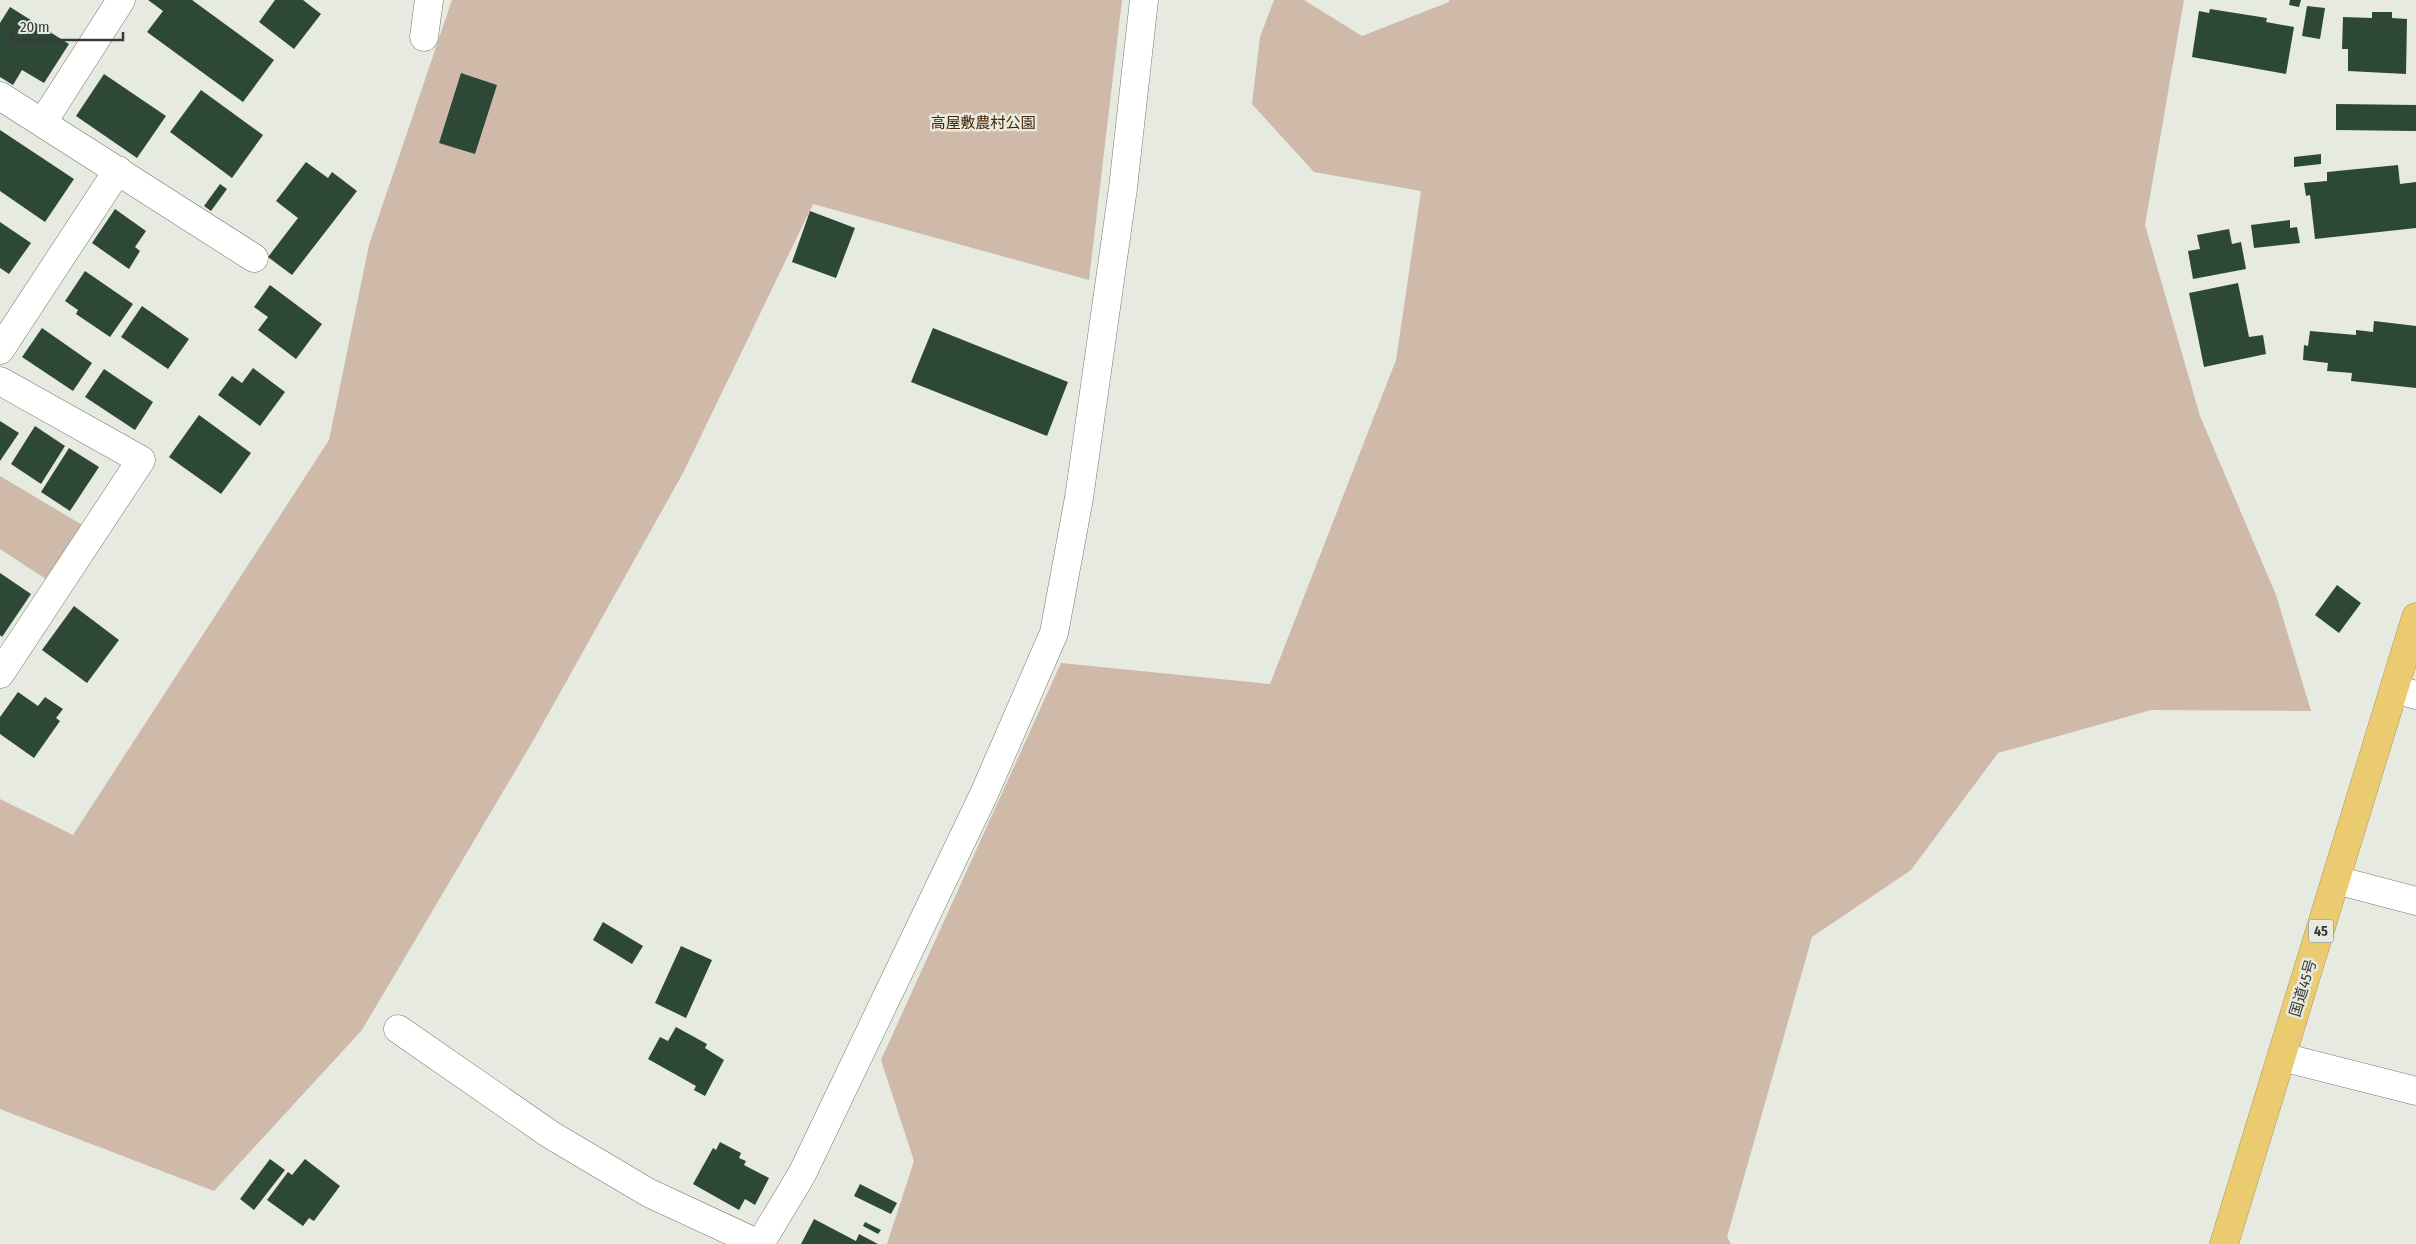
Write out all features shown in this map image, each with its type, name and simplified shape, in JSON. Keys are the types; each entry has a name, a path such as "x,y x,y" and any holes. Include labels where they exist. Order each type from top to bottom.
{"highway":[{"name":"国道45号","path":"2224,1244 2336,880 2405,692 2416,617"}],"street":[{"path":"43,122 121,0"},
{"path":"424,37 429,0"},
{"path":"398,1029 551,1134 649,1193 759,1244 802,1174 984,794 1054,633 1079,498 1123,188 1144,0"},
{"path":"0,96 254,258"},
{"path":"0,350 118,170"},
{"path":"0,381 141,460 0,674"},
{"path":"2336,880 2416,901"},
{"path":"2282,1057 2416,1092"}],"green space":[{"name":"高屋敷農村公園","path":"452,0 1122,0 1089,280 813,204 683,473 533,741 362,1030 214,1191 0,1109 0,799 73,835 329,440 369,245"},
{"path":"1274,0 1304,0 1362,36 1449,2 1449,0 2184,0 2145,225 2200,416 2276,595 2311,711 2151,710 1998,753 1911,870 1812,937 1727,1237 1731,1244 887,1244 914,1161 881,1060 1061,663 1270,684 1396,360 1421,191 1314,172 1252,104 1260,37"},
{"path":"0,476 94,532 58,587 0,549"}],"building":[{"path":"148,0 192,0 274,60 243,102 147,32 163,11"},
{"path":"275,0 303,0 321,14 294,49 259,22"},
{"path":"2290,0 2301,0 2299,7 2289,5"},
{"path":"2307,6 2325,8 2320,39 2302,36"},
{"path":"10,7 69,44 44,83 22,70 13,85 0,77 0,23"},
{"path":"2210,9 2267,18 2266,22 2294,27 2286,74 2192,57 2199,11 2209,13"},
{"path":"2372,12 2392,12 2392,18 2407,19 2406,74 2348,71 2348,49 2342,49 2343,17 2372,18"},
{"path":"461,73 497,85 475,154 439,143"},
{"path":"104,74 166,116 137,158 76,116"},
{"path":"201,90 263,135 232,178 170,132"},
{"path":"2336,104 2416,105 2416,131 2336,130"},
{"path":"0,130 74,179 45,222 0,191"},
{"path":"2321,154 2321,164 2294,167 2294,157"},
{"path":"306,162 328,178 332,172 357,191 292,275 268,257 298,218 276,201"},
{"path":"2398,165 2400,184 2416,182 2416,228 2315,239 2310,195 2306,196 2304,183 2327,181 2327,172"},
{"path":"220,184 227,189 211,211 204,206"},
{"path":"115,209 146,231 135,247 140,251 129,269 92,243"},
{"path":"810,211 855,228 836,278 792,262"},
{"path":"2290,220 2290,228 2297,227 2300,243 2254,248 2251,225"},
{"path":"0,222 31,243 9,274 0,268"},
{"path":"2229,229 2232,244 2241,242 2246,269 2193,279 2188,251 2200,249 2197,235"},
{"path":"85,271 133,304 110,337 76,314 78,310 65,301"},
{"path":"2238,283 2249,337 2263,335 2266,354 2204,367 2189,293"},
{"path":"270,285 322,324 296,359 258,330 268,317 254,307"},
{"path":"142,306 189,339 168,369 121,337"},
{"path":"2374,321 2416,326 2416,388 2351,381 2352,373 2327,371 2328,363 2303,360 2304,345 2308,346 2310,331 2356,335 2356,330 2373,332"},
{"path":"42,328 92,363 73,391 22,357"},
{"path":"933,328 1068,382 1047,436 911,382"},
{"path":"253,368 285,392 260,426 218,395 232,376 242,383"},
{"path":"104,369 153,402 135,430 85,397"},
{"path":"199,415 251,453 221,494 169,457"},
{"path":"0,421 19,433 0,461"},
{"path":"35,426 65,446 41,484 11,464"},
{"path":"69,448 99,467 70,511 41,492"},
{"path":"0,573 31,594 2,637 0,635"},
{"path":"2337,585 2361,603 2339,633 2315,615"},
{"path":"74,606 119,640 87,683 42,650"},
{"path":"18,692 38,706 45,697 63,709 56,718 60,721 34,758 0,734 0,717"},
{"path":"603,922 643,946 632,964 593,940"},
{"path":"681,946 712,960 686,1018 655,1003"},
{"path":"676,1027 707,1044 705,1048 724,1060 705,1096 694,1090 696,1086 648,1059 660,1037 668,1041"},
{"path":"720,1142 741,1153 739,1158 746,1161 744,1165 769,1178 755,1205 745,1199 739,1210 693,1184 713,1148 716,1150"},
{"path":"270,1159 285,1170 254,1210 240,1199"},
{"path":"305,1159 340,1186 314,1221 309,1218 303,1226 267,1200 288,1172 292,1175"},
{"path":"860,1184 897,1203 891,1214 854,1196"},
{"path":"814,1219 856,1241 859,1234 878,1244 801,1244"},
{"path":"865,1222 881,1230 878,1234 863,1226"}]}
